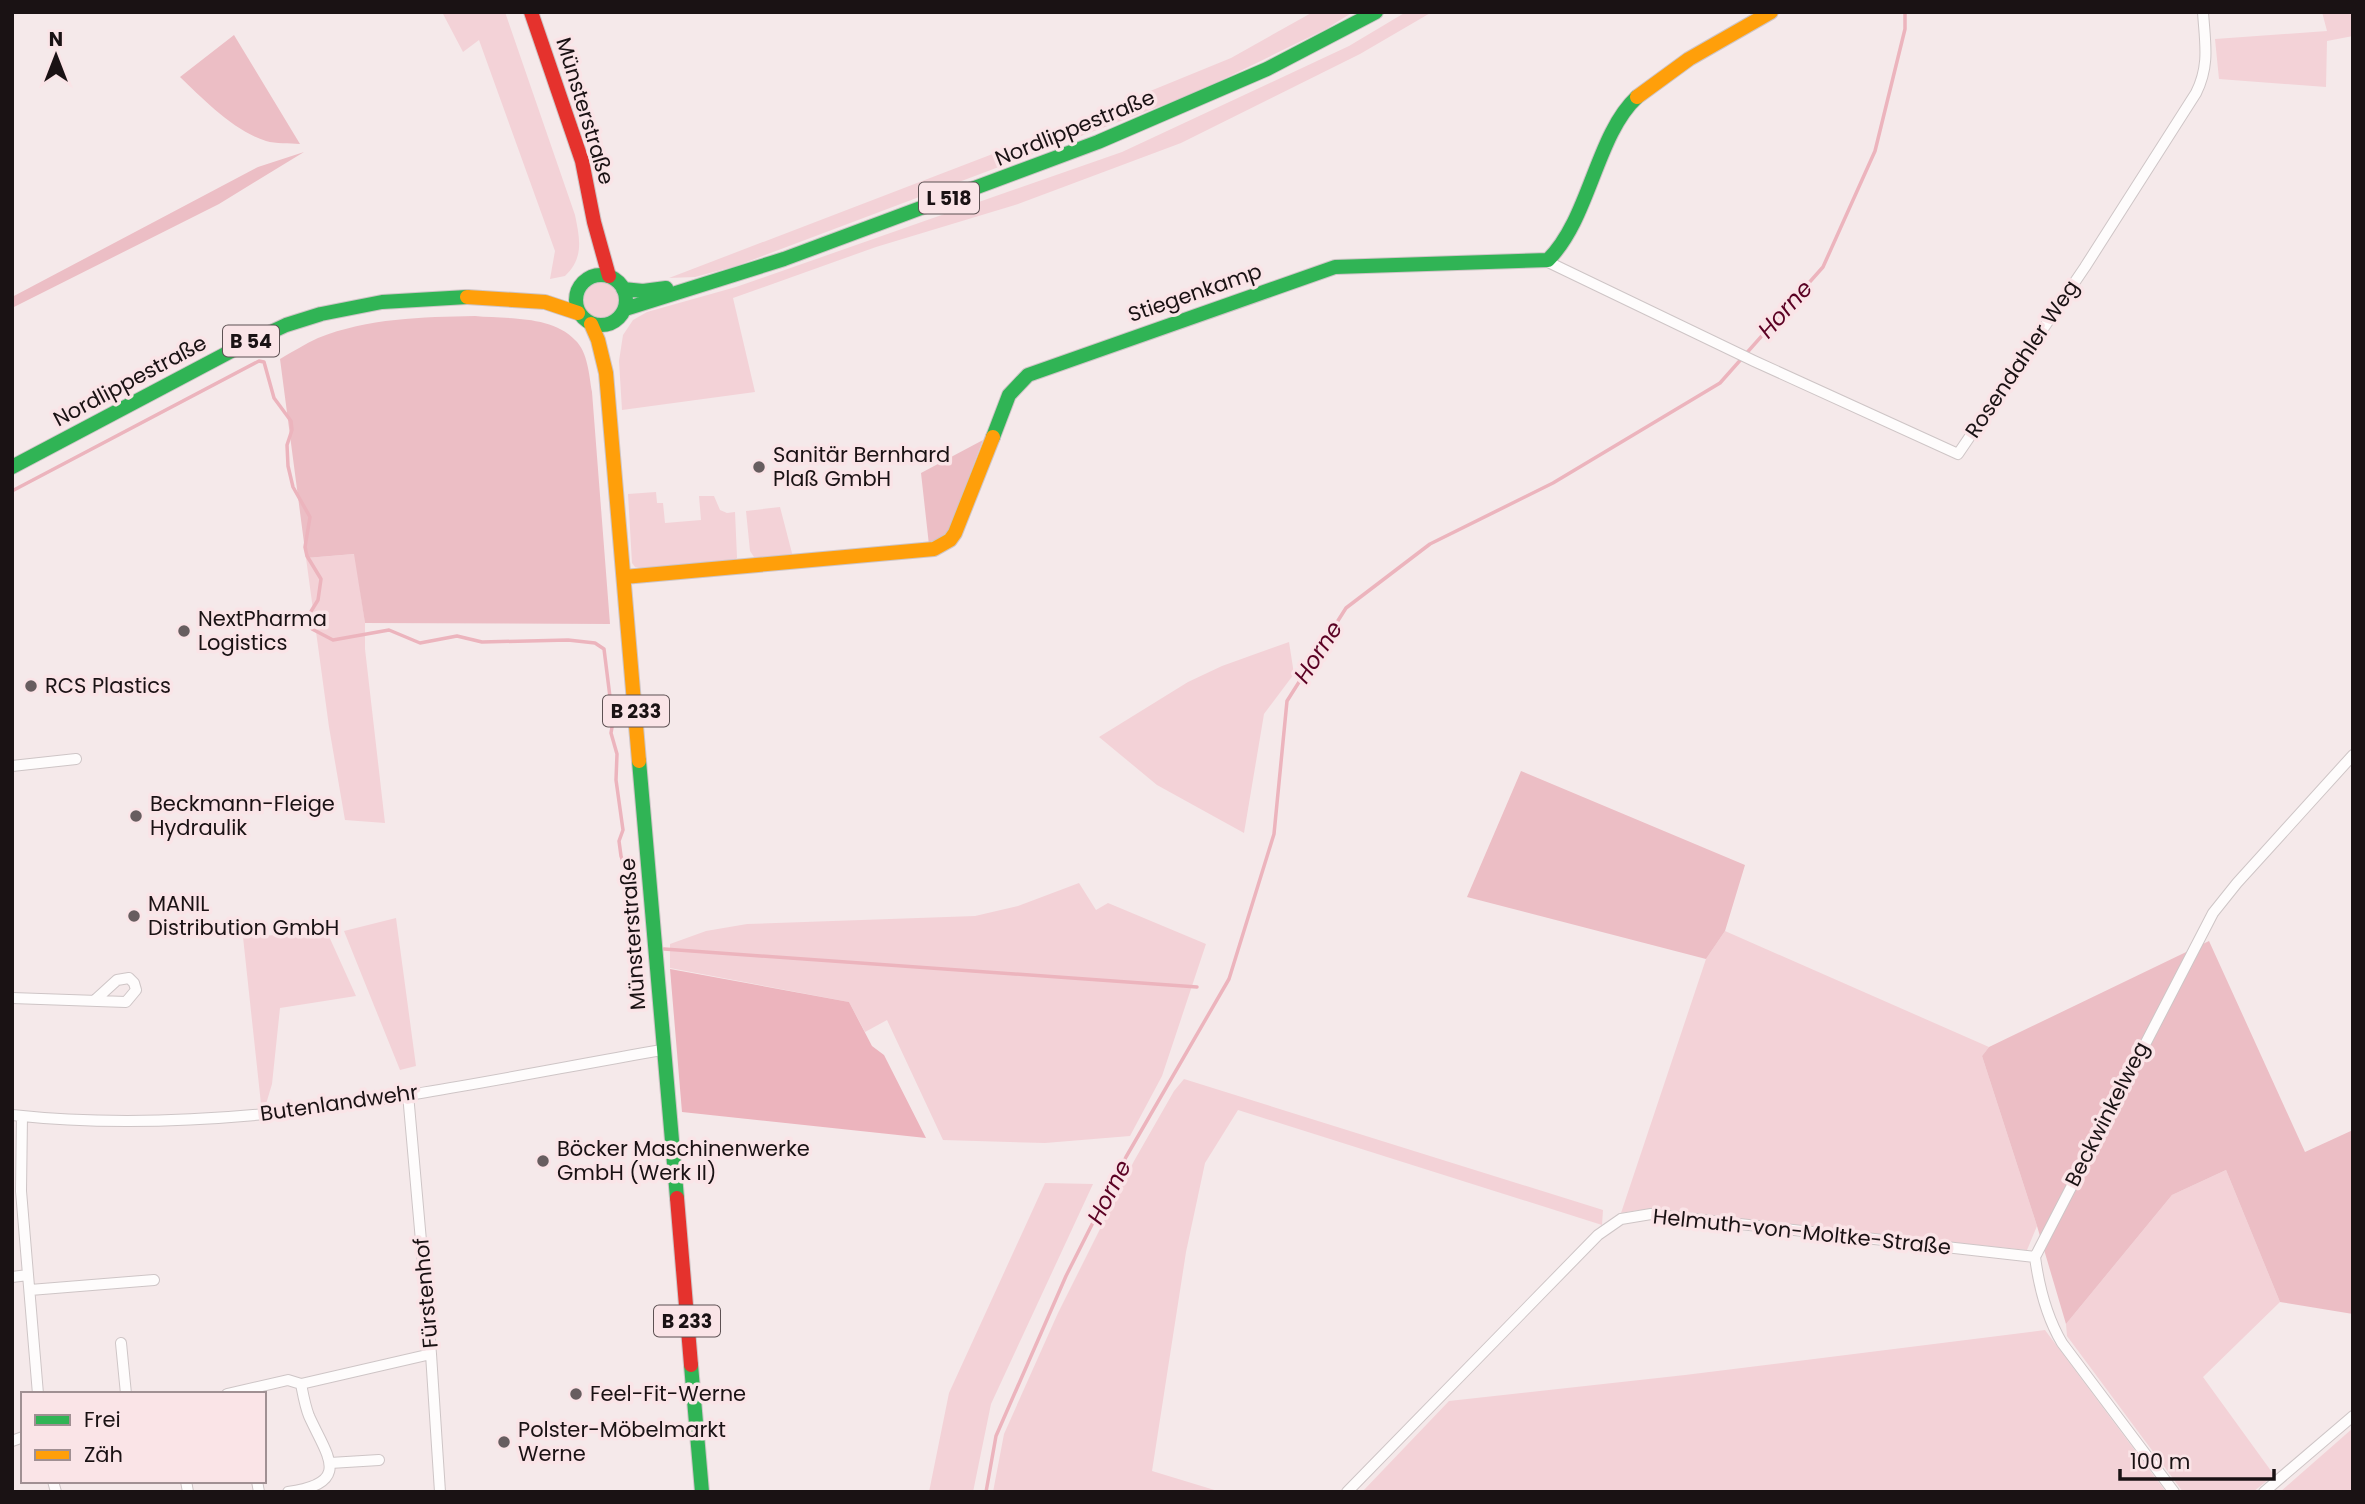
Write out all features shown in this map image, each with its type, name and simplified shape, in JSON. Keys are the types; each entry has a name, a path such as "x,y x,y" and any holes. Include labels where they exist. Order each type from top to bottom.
{"main road":[{"name":"Münsterstraße","path":"531,12 582,161 593,222 609,276"},
{"name":"Nordlippestraße","path":"625,309 750,270 1001,180 1126,131 1252,77 1331,38 1376,12"},
{"path":"1546,261 1558,250 1567,235 1621,116 1637,96 1771,12"},
{"name":"Münsterstraße","path":"583,283 591,269 593,222"},
{"name":"Stiegenkamp","path":"624,576 934,549 950,540 954,533 1009,395 1028,375 1335,267 1546,261"},
{"path":"594,276 609,276 623,289 626,296 625,309 613,323 602,326 591,324 578,313 575,300 583,283 594,276"},
{"name":"Nordlippestraße","path":"515,299 558,295 583,283"},
{"name":"Nordlippestraße","path":"623,289 643,291 700,286"},
{"name":"Nordlippestraße","path":"12,467 235,349 319,314 374,302 435,295 515,299 558,305 578,313"},
{"name":"Münsterstraße","path":"606,373 613,323"},
{"name":"Münsterstraße","path":"591,324 606,373 702,1492"}],"street":[{"name":"Rosendahler Weg","path":"1546,261 1754,361 1958,454 2085,267 2196,93 2205,75 2203,12"},
{"name":"Beckwinkelweg","path":"2035,1257 2198,937 2213,913 2353,755"},
{"path":"12,766 76,759"},
{"path":"12,998 94,1001"},
{"name":"Butenlandwehr","path":"17,1115 91,1120 256,1116 408,1094 662,1050"},
{"name":"Fürstenhof","path":"408,1094 440,1492"},
{"path":"17,1115 38,1392"},
{"name":"Helmuth-von-Moltke-Straße","path":"1347,1492 1598,1235 1621,1219 1651,1214 2035,1257"},
{"path":"2035,1257 2046,1308 2062,1343 2174,1492"},
{"path":"12,1277 28,1275"},
{"path":"30,1290 154,1280"},
{"path":"121,1343 126,1392"},
{"path":"236,1392 288,1380 301,1384 431,1354"},
{"path":"288,1492 323,1488 330,1464 326,1447 307,1411 301,1384"},
{"path":"2264,1492 2353,1416"},
{"path":"330,1464 379,1460"}],"shaded area":[{"path":"442,12 505,12 575,215 579,240 578,255 565,276 550,279 555,251 479,40 463,52"},
{"path":"1313,12 1353,12 1326,29 1195,93 736,266 695,277 669,278 1045,134 1231,58"},
{"path":"1406,12 1432,12 1360,54 1181,143 1015,205 876,247 733,298 755,392 622,410 619,361 623,335 633,320 647,312 736,287 1122,152 1349,46"},
{"path":"2322,12 2353,12 2353,36 2327,41 2326,87 2219,79 2215,39 2327,31"},
{"path":"234,35 300,144 266,141 242,130 220,114 180,77"},
{"path":"304,152 219,204 12,308 12,297 258,167"},
{"path":"601,280 609,281 615,286 620,292 620,308 615,314 609,319 601,320 593,319 587,314 582,308 581,300 582,292 587,286 593,281"},
{"path":"475,316 528,320 554,326 575,340 583,351 592,392 610,624 365,623 354,554 306,558 280,359 318,338 356,326 415,318"},
{"path":"983,440 949,530 929,545 921,473"},
{"path":"656,492 657,503 663,503 665,523 701,520 699,496 714,496 720,510 735,512 737,558 732,561 635,567 632,563 628,494"},
{"path":"780,507 793,557 756,560 750,551 746,511"},
{"path":"355,554 365,623 365,649 385,823 345,820 329,727 306,558"},
{"path":"1289,642 1294,674 1264,714 1244,833 1157,785 1099,737 1188,682 1222,666"},
{"path":"1521,771 1745,865 1725,931 1706,959 1467,897"},
{"path":"1079,883 1096,910 1108,903 1206,944 1162,1076 1130,1136 1045,1143 943,1140 887,1020 865,1032 849,1002 670,968 670,944 706,931 747,924 975,916 1018,906"},
{"path":"396,918 416,1066 400,1070 344,931"},
{"path":"1725,931 1989,1047 1982,1056 2037,1226 2027,1250 1639,1210 1621,1213 1706,959"},
{"path":"327,932 356,996 280,1008 272,1084 266,1104 261,1104 243,937"},
{"path":"2209,941 2305,1152 2353,1130 2353,1314 2280,1302 2226,1170 2172,1195 2066,1324 1982,1056 1989,1047"},
{"path":"670,969 849,1002 872,1046 884,1055 926,1138 682,1112"},
{"path":"1184,1079 1603,1210 1602,1225 1238,1110 1205,1163 1186,1252 1152,1471 1221,1492 993,1492 1004,1434 1058,1313 1134,1161 1174,1091"},
{"path":"2226,1170 2280,1302 2203,1377 2274,1475 2253,1492 2183,1492 2067,1336 2066,1324 2172,1195"},
{"path":"1045,1183 1093,1184 991,1404 973,1492 929,1492 949,1393"},
{"path":"2045,1330 2166,1492 1362,1492 1449,1401"},
{"path":"2353,1428 2353,1492 2280,1492"}],"waterway":[{"name":"Horne","path":"986,1492 996,1436 1066,1276 1126,1157 1229,979 1274,834 1287,701 1346,608 1430,544 1553,483 1720,383 1823,267 1875,151 1905,29 1905,12"},
{"path":"12,491 259,361 264,362 274,398 291,421 292,430 287,445 288,466 293,487 310,517 305,547 307,556 321,579 318,600 310,613 312,629 333,640 389,630 420,643 457,636 482,642 568,640 595,643 604,649 623,830 619,841 631,885 630,915 637,944 641,946"},
{"path":"664,949 1197,987"}],"traffic: fast":[{"path":"625,309 784,259 1098,142 1267,69 1376,12"},
{"path":"993,437 1009,395 1028,375 1335,267 1548,260 1574,222 1612,133 1623,113 1637,97"},
{"path":"591,276 611,276 625,290 626,300 625,310 611,324 591,324 577,310 577,290 591,276"},
{"path":"623,289 643,291 666,288"},
{"path":"12,467 235,349 286,325 321,314 382,302 467,297"},
{"path":"639,761 677,1198"},
{"path":"691,1365 702,1492"}],"traffic: slow":[{"path":"1637,97 1689,59 1771,12"},
{"path":"467,297 545,302 578,313"},
{"path":"591,324 606,373 639,761"},
{"path":"624,577 934,549 950,540 955,533 993,437"}],"traffic: jam":[{"path":"531,12 582,161 594,222 609,276"},
{"path":"677,1198 691,1365"}],"place":[{"name":"Sanitär Bernhard Plaß GmbH","path":"759,467"},
{"name":"NextPharma Logistics","path":"184,631"},
{"name":"RCS Plastics","path":"31,686"},
{"name":"Beckmann-Fleige Hydraulik","path":"136,816"},
{"name":"MANIL Distribution GmbH","path":"134,916"},
{"name":"Böcker Maschinenwerke GmbH (Werk II)","path":"543,1161"},
{"name":"Feel-Fit-Werne","path":"576,1394"},
{"name":"Polster-Möbelmarkt Werne","path":"504,1442"}]}
